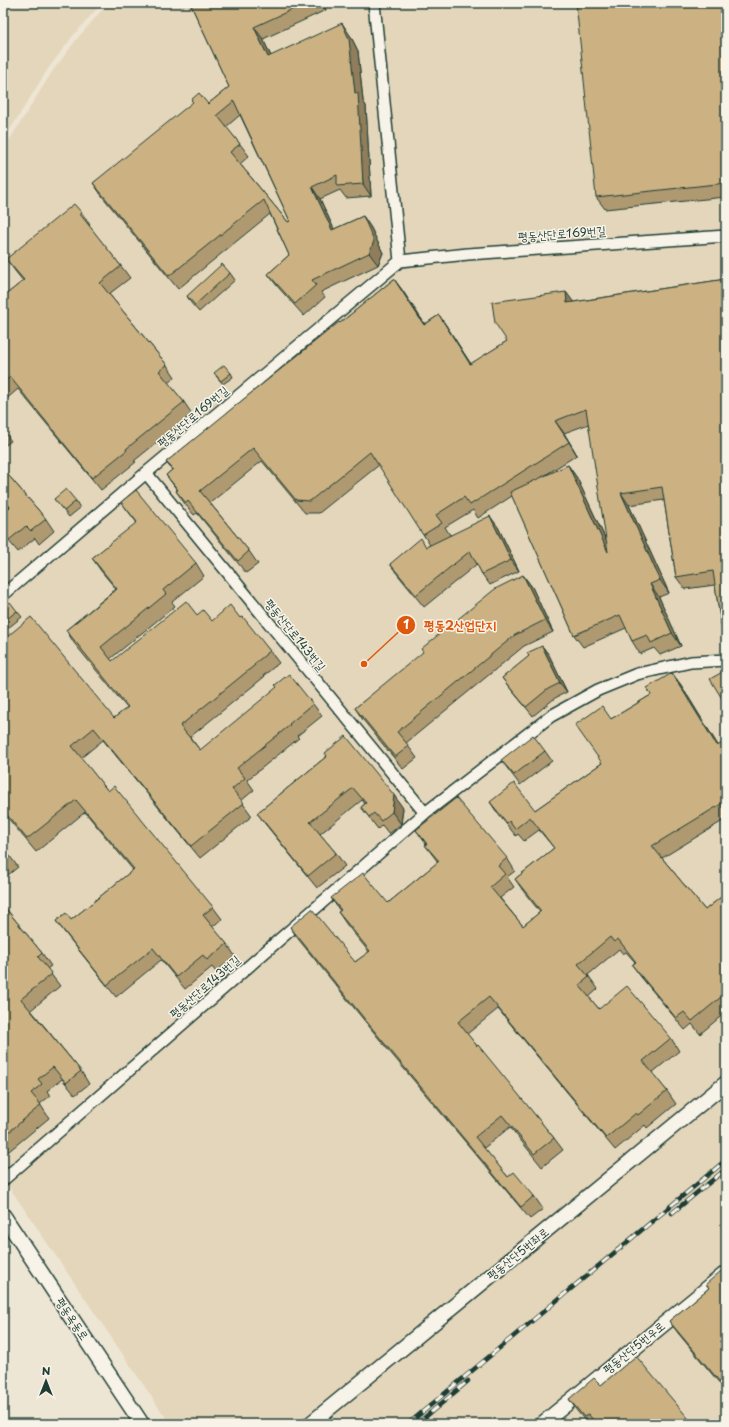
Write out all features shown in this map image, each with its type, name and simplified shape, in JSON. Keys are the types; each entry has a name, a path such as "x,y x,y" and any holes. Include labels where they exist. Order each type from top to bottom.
{"street":[{"path":"374,3 400,261"},
{"name":"평동산단로169번길","path":"3,595 146,473 400,261 468,254 726,236"},
{"name":"평동산단로143번길","path":"146,473 425,813"},
{"name":"평동산단로143번길","path":"3,1180 425,813 551,716 598,690 637,674 691,662 726,660"},
{"name":"평동산단5번좌로","path":"310,1424 726,1083"},
{"name":"평동옥동로","path":"3,1215 142,1424"},
{"name":"평동산단5번우로","path":"542,1424 726,1272"}],"shaded area":[{"path":"3,3 102,3 72,37 48,69 3,141"},
{"path":"108,3 726,3 726,1424 170,1424 3,1178 3,150 52,72 76,40"}],"building":[{"path":"190,3 306,3 254,27 268,57 342,23 349,39 355,93 358,93 363,184 337,186 337,175 312,187 332,230 363,216 374,241 369,253 312,280 316,285 295,304 268,274 289,255 264,200 169,276 93,183 193,102 191,100 199,93 208,104 229,87","holes":["234,101 290,221 288,222 230,152 240,144 217,115"]},
{"path":"576,3 726,3 726,183 596,197"},
{"path":"74,204 82,213 80,214 121,266 100,283 167,365 159,371 184,402 92,478 10,377 3,383 3,297 24,280 6,259"},
{"path":"222,264 230,273 195,305 187,296"},
{"path":"394,279 424,325 439,315 470,364 507,341 495,323 492,302 566,292 567,303 726,279 726,625 721,625 713,571 676,577 662,487 621,493 660,580 650,584 672,633 651,643 647,635 632,641 620,615 574,635 510,492 568,465 608,552 586,409 555,421 569,442 470,505 464,497 436,515 442,523 423,535 370,452 310,501 296,500 253,448 200,491 249,551 238,561 188,501 186,503 176,491 178,490 166,475 173,469 166,462"},
{"path":"224,365 231,373 221,381 214,373"},
{"path":"3,469 46,519 31,531 26,526 9,540 3,532 3,512 10,507 3,498"},
{"path":"66,489 76,501 64,511 54,499"},
{"path":"136,490 196,563 163,590 166,594 101,647 112,661 186,601 197,615 203,610 212,621 230,605 240,618 243,617 270,651 180,726 200,750 277,687 275,685 289,674 313,704 289,724 290,725 237,768 245,778 232,789 244,803 191,846 94,728 72,746 108,791 114,786 213,907 203,915 227,944 207,960 203,955 176,977 153,948 107,985 56,921 66,913 71,920 134,869 76,800 27,839 3,810 3,640 31,617 114,718 128,707 66,630 117,589 92,558 137,522 121,502"},
{"path":"490,516 511,560 482,574 470,551 416,595 390,564 421,538 426,547"},
{"path":"523,575 545,620 515,635 397,732 409,746 395,757 355,708 423,652 421,649 495,589"},
{"path":"10,602 17,611 3,622 3,608"},
{"path":"542,646 560,683 548,689 526,707 502,678 529,656 527,653"},
{"path":"726,670 726,705 710,679"},
{"path":"672,673 717,746 726,741 726,801 652,846 705,910 726,893 726,993 692,1021 684,1012 676,1018 632,965 636,962 618,939 614,942 610,937 578,964 589,977 579,985 599,1009 627,986 671,1038 643,1061 667,1091 638,1115 636,1113 606,1138 489,997 458,1022 554,1138 534,1154 502,1115 475,1137 508,1177 514,1172 534,1196 521,1207 380,1038 290,927 312,909 355,962 370,951 338,912 341,910 331,898 363,873 388,903 439,861 425,845 427,844 416,830 456,798 507,858 498,866 505,874 490,887 523,926 541,911 515,879 554,848 530,817 515,829 509,821 507,823 490,802 514,783 535,810 602,763 575,725 602,706 611,719 651,695 647,688"},
{"path":"533,735 545,751 514,775 501,760"},
{"path":"346,736 394,795 392,812 381,821 374,813 369,817 361,807 366,803 353,788 310,822 336,853 308,876 257,813 327,756 325,753"},
{"path":"3,847 9,854 3,859"},
{"path":"3,905 42,953 38,957 52,974 21,999 81,1071 66,1083 53,1067 38,1079 42,1084 31,1093 41,1105 3,1137"},
{"path":"721,1271 726,1278 726,1389 669,1321 709,1288 706,1284"},
{"path":"636,1356 693,1424 597,1424 588,1414 584,1417 569,1399 594,1378 601,1385"}],"railway":[{"path":"408,1424 726,1160"},
{"path":"672,1213 726,1169"},
{"path":"417,1424 468,1381"}],"place":[{"name":"평동2산업단지","path":"364,664"}]}
